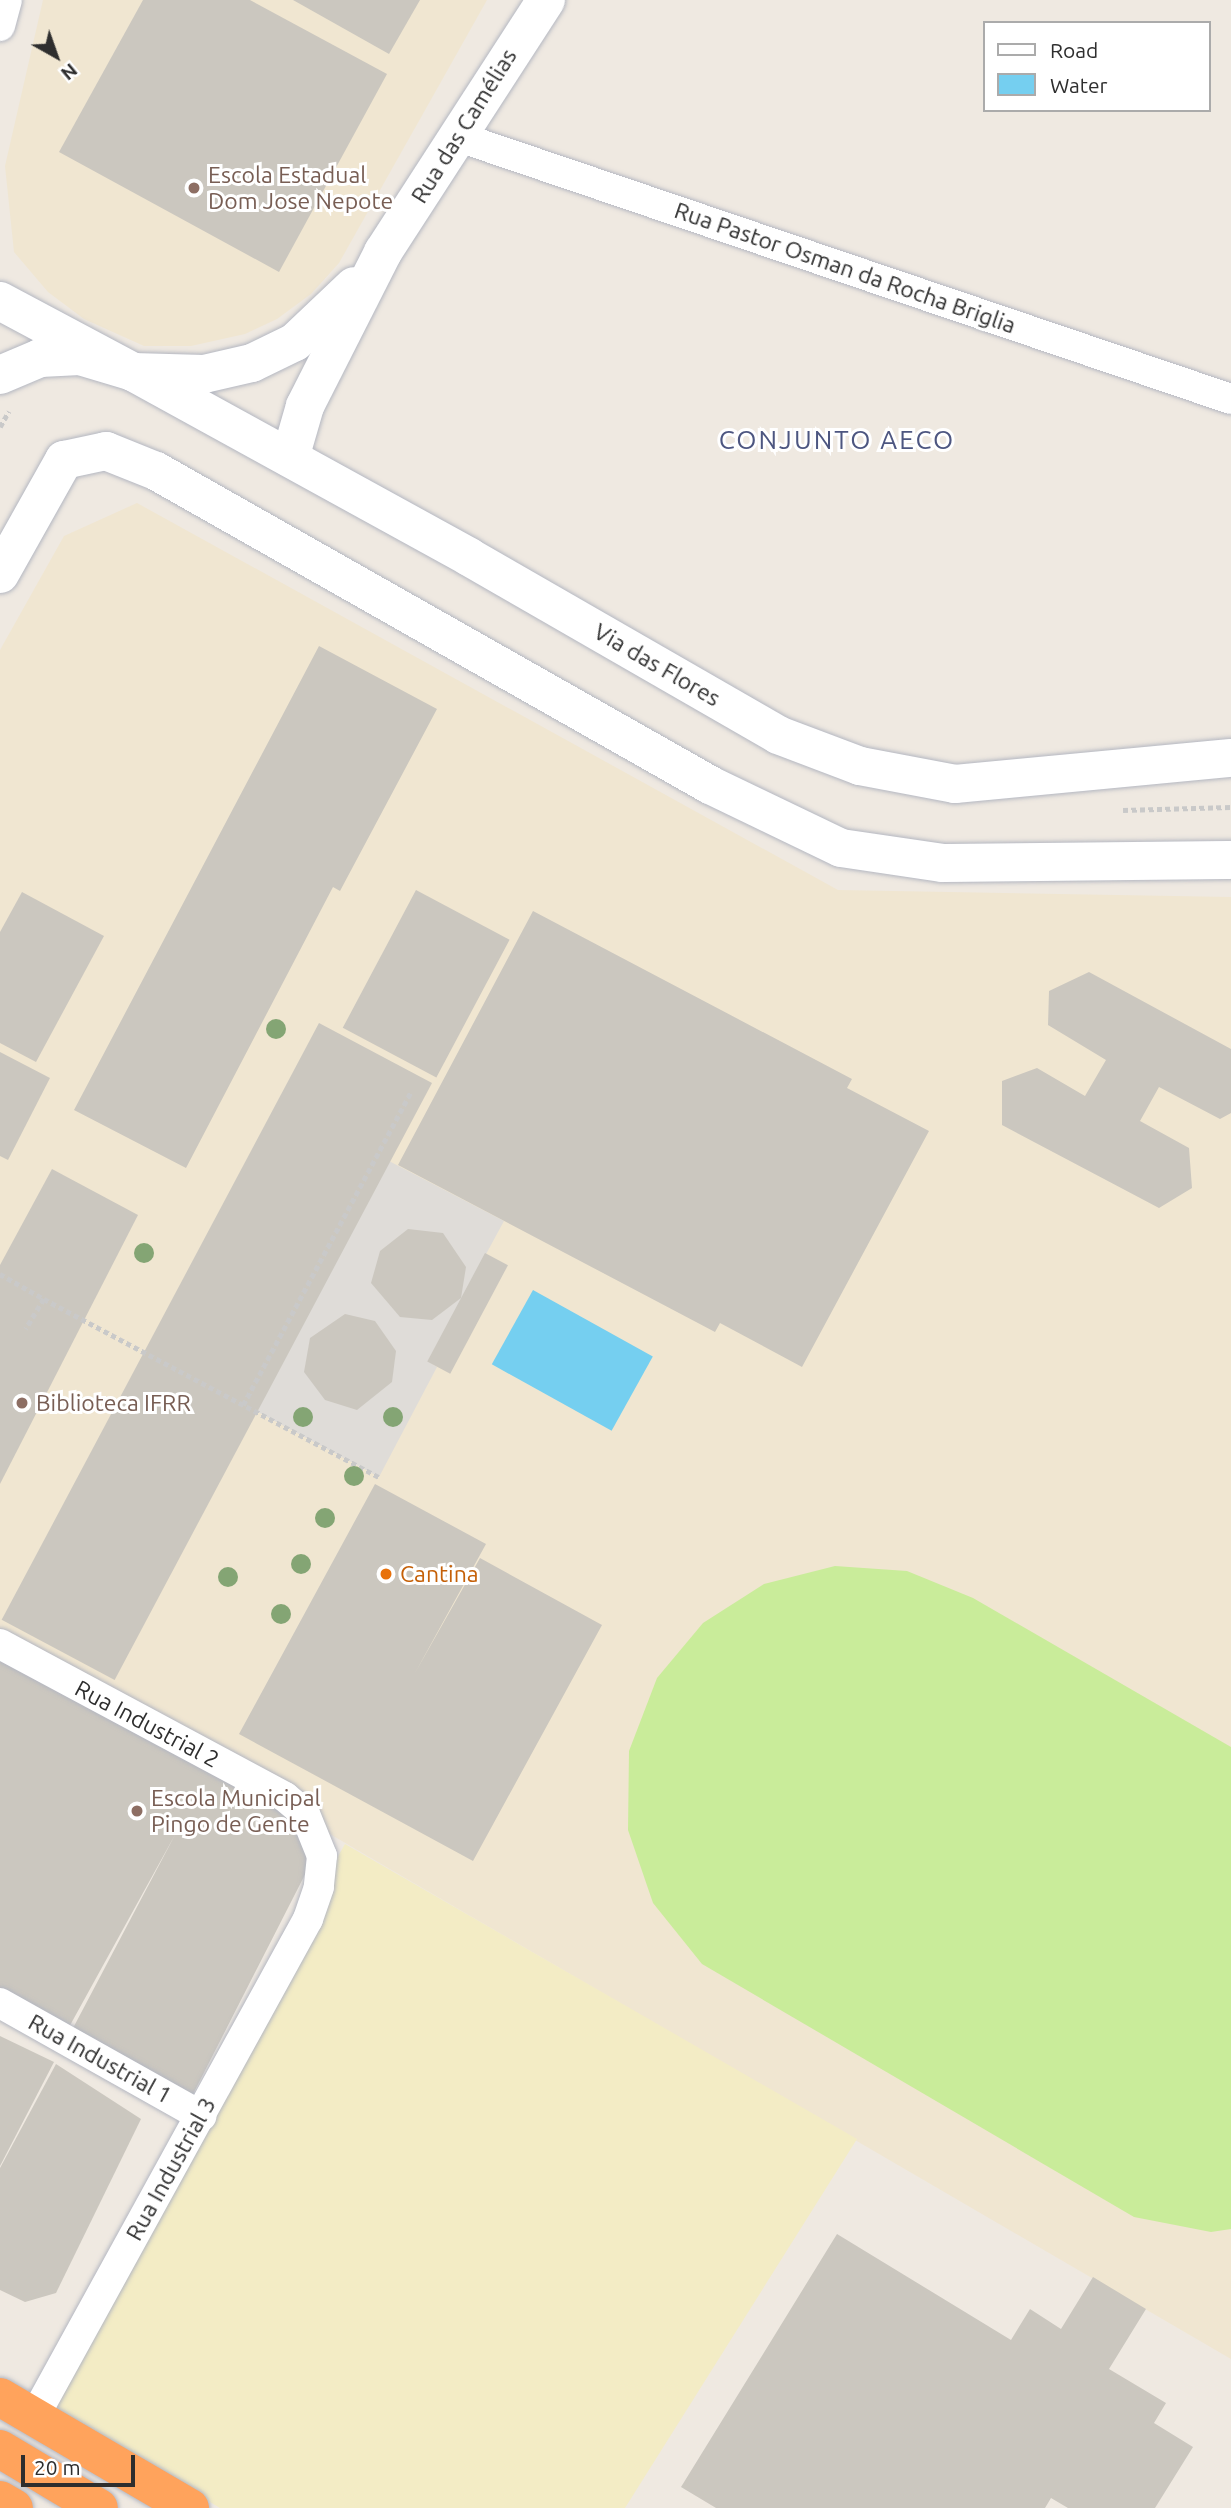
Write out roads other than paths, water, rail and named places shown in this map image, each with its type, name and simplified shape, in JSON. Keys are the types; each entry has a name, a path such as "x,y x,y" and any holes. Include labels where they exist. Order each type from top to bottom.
{"highway":[{"path":"0,2397 33,2419 190,2508"},
{"path":"0,2449 87,2502"},
{"path":"0,2500 14,2508"}],"main road":[{"name":"Rua das Camélias","path":"290,458 304,406 383,252 546,0"},
{"name":"Rua das Camélias","path":"132,372 204,374 252,363 295,342 339,304 383,252"},
{"name":"Via das Flores","path":"0,301 290,458 778,735 860,766 955,784 1231,758"},
{"name":"Via das Flores","path":"0,375 40,358 80,356 132,372"},
{"path":"0,574 64,460 106,451 156,471 710,785 841,848 942,863 1231,860"}],"street":[{"path":"0,26 7,0"},
{"name":"Rua Pastor Osman da Rocha Briglia","path":"459,137 1231,399"},
{"name":"Rua Industrial 2","path":"0,1644 298,1806 319,1841 322,1856 319,1887 308,1919"},
{"name":"Rua Industrial 3","path":"33,2419 308,1919"},
{"name":"Rua Industrial 1","path":"0,2003 201,2116"}],"water":[{"path":"533,1290 653,1356 612,1431 492,1364"}],"place":[{"name":"Escola Estadual Dom Jose Nepote","path":"194,188"},
{"name":"Biblioteca IFRR","path":"22,1403"},
{"name":"Cantina","path":"386,1574"},
{"name":"Escola Municipal Pingo de Gente","path":"137,1811"}],"district":[{"name":"CONJUNTO AECO","path":"837,440"}]}
